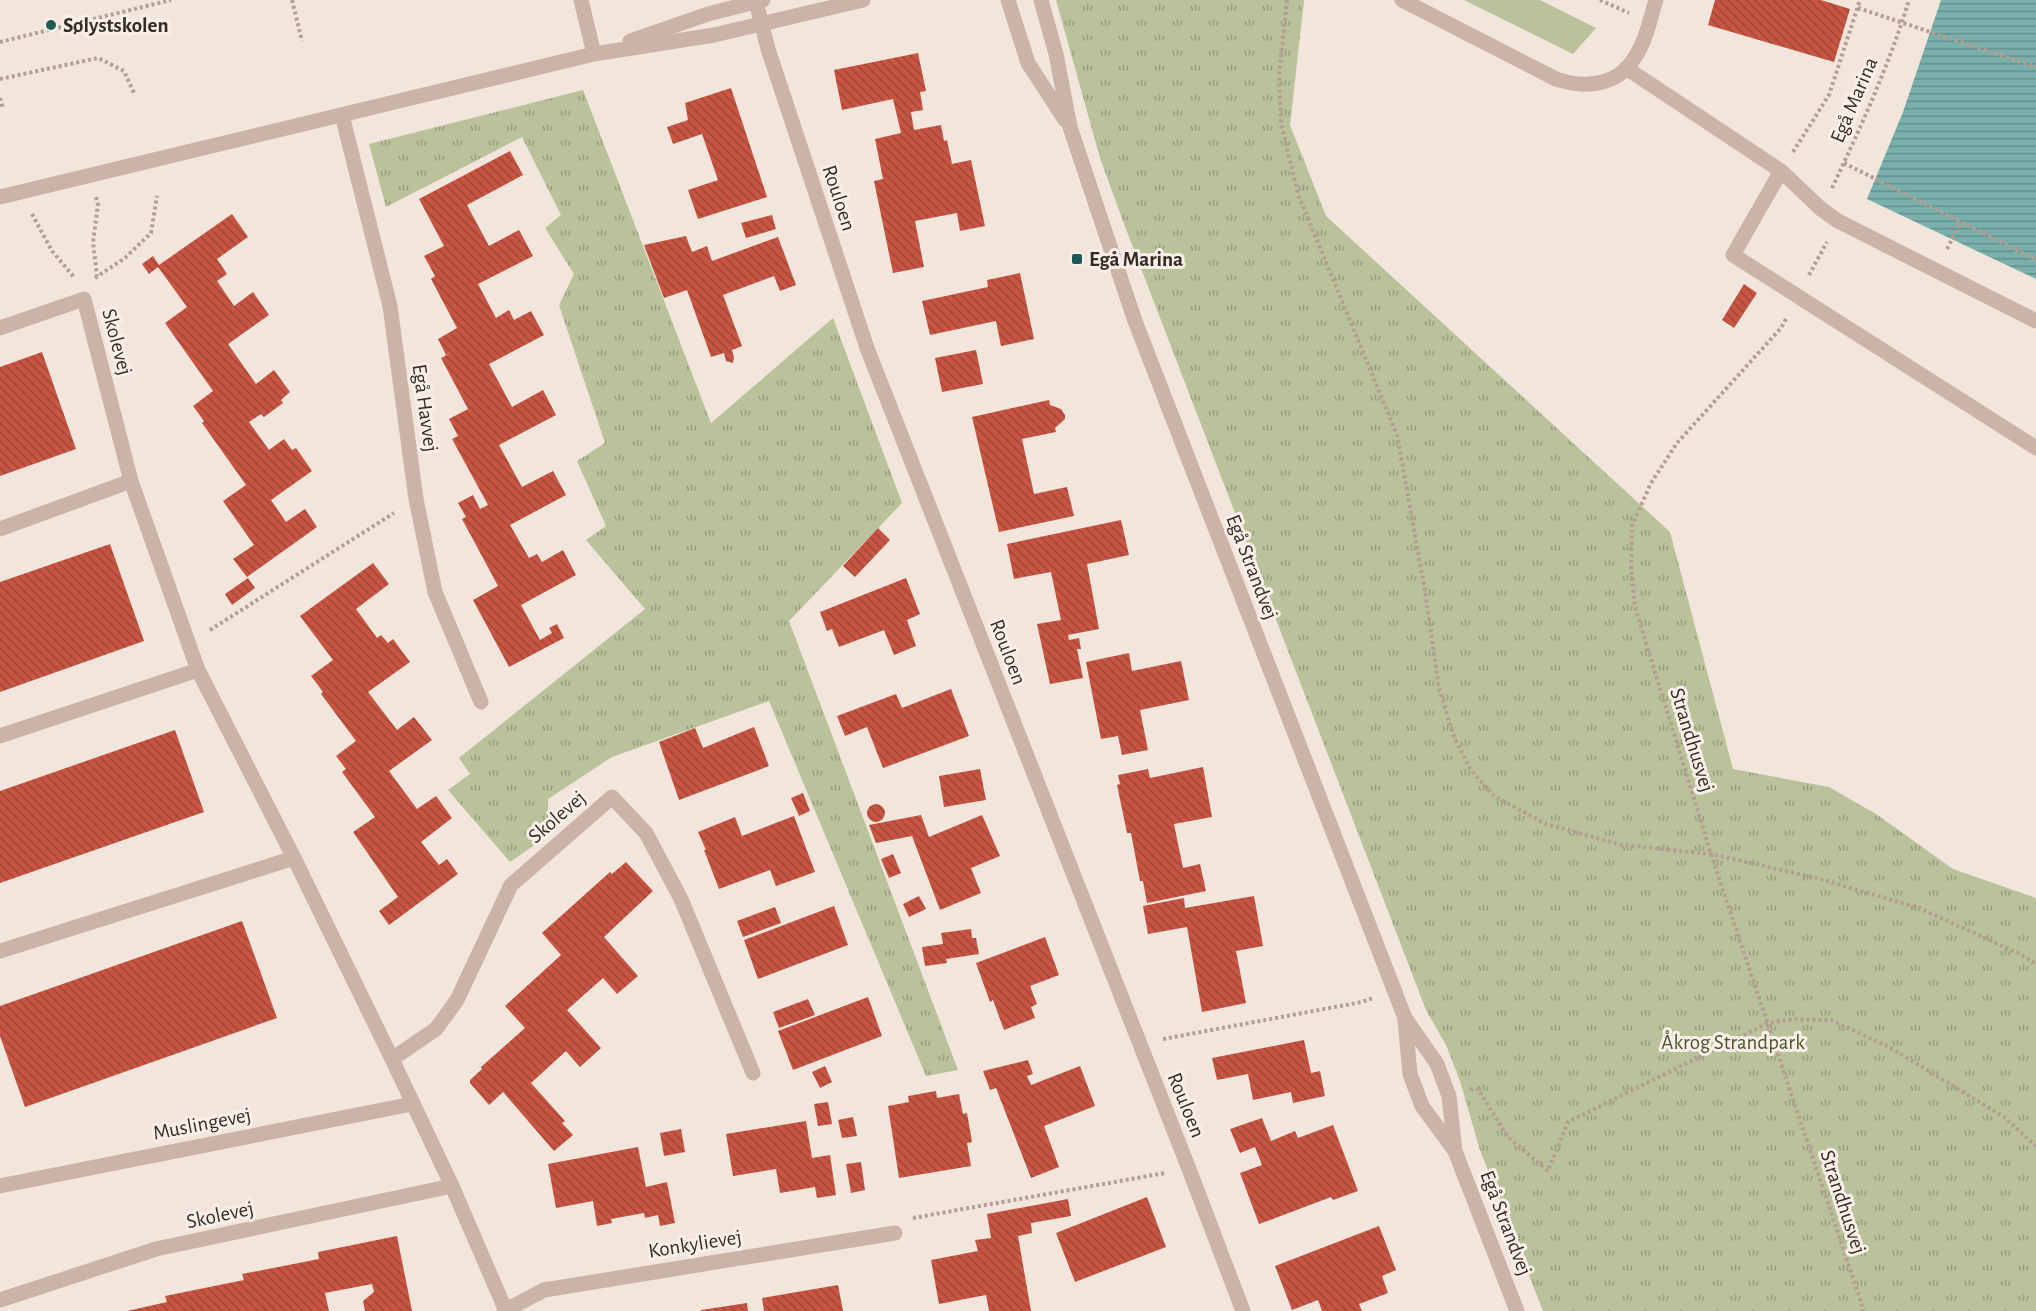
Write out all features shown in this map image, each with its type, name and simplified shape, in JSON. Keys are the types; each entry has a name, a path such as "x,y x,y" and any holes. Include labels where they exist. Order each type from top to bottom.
{"street":[{"path":"581,0 594,54"},
{"path":"0,197 594,54 714,36 864,0"},
{"name":"Egå Strandvej","path":"1008,0 1028,63 1070,128"},
{"name":"Egå Strandvej","path":"1041,0 1056,54 1070,128 1135,321 1405,1018 1437,1064 1446,1087 1455,1150 1517,1311"},
{"path":"1402,0 1569,84 1598,84 1626,68 1635,58 1656,0"},
{"path":"594,54 708,14 760,1"},
{"name":"Rouloen","path":"760,1 761,25 867,348 1190,1169 1243,1311"},
{"path":"1626,68 1781,171 1821,209 1838,221 2036,321"},
{"name":"Egå Havvej","path":"342,115 390,306 416,499 435,592 481,702"},
{"path":"1781,171 1733,255 2036,448"},
{"name":"Skolevej","path":"0,328 83,293 131,482 198,670 294,858 392,1059 452,1186 505,1311"},
{"path":"0,529 131,482"},
{"path":"0,736 198,670"},
{"name":"Skolevej","path":"392,1059 436,1029 457,1000 511,885 612,797 646,833 681,899 753,1073"},
{"path":"0,951 294,858"},
{"name":"Egå Strandvej","path":"1405,1018 1413,1084 1422,1106 1455,1150"},
{"name":"Muslingevej","path":"0,1186 412,1104"},
{"name":"Skolevej","path":"0,1300 156,1250 452,1186"},
{"name":"Konkylievej","path":"505,1311 544,1290 895,1233"}],"path":[{"path":"0,42 171,0"},
{"path":"292,0 302,41"},
{"path":"1287,0 1279,75 1281,123 1298,194 1396,435 1424,585 1439,688 1454,737 1471,770 1494,796 1546,824 1622,845 1711,854 1817,878 1919,908 2020,954 2036,964"},
{"path":"1600,0 1649,22"},
{"path":"1781,171 1829,95 1860,0"},
{"name":"Egå Marina","path":"1821,209 1864,120 1909,0"},
{"path":"1858,8 2036,67"},
{"path":"0,79 98,58 124,71 134,93"},
{"path":"0,98 3,109"},
{"path":"1844,163 2036,260"},
{"path":"91,175 98,205 93,242 97,276"},
{"path":"23,191 36,224 83,293 97,276 125,258 151,233 157,196"},
{"name":"Strandhusvej","path":"1838,221 1781,328 1677,443 1651,483 1632,525 1631,567 1635,607 1711,854 1864,1311"},
{"path":"190,644 416,499"},
{"path":"1139,1044 1362,1002 1394,990"},
{"path":"1446,1087 1478,1089 1507,1136 1548,1171 1568,1122 1768,1023 1793,1019 1831,1020 1889,1047 2004,1117 2036,1146"},
{"path":"895,1233 894,1221 1190,1169"}],"green space":[{"name":"Åkrog Strandpark","path":"1056,0 1304,0 1290,125 1326,216 1670,532 1733,769 1829,787 1876,814 1953,869 2036,898 2036,1311 1543,1311 1480,1150 1460,1081 1446,1045 1426,1010 1124,224 1100,158"},
{"path":"1464,0 1540,0 1596,28 1573,54"},
{"path":"583,90 711,423 833,318 902,503 789,621 958,1070 926,1076 769,701 612,757 548,799 549,835 510,862 448,790 470,774 459,758 645,609 586,540 606,526 577,461 605,443 559,305 574,274 545,228 561,215 522,137 386,207 369,144"}],"water":[{"path":"1941,0 2036,0 2036,279 1867,199 1903,112"}],"building":[{"path":"1715,0 1821,0 1850,9 1834,62 1708,25"},
{"path":"918,53 926,91 920,92 923,110 911,112 914,130 941,125 952,164 971,160 985,226 960,231 957,213 915,221 924,267 893,273 874,181 883,179 875,139 901,133 893,99 842,110 834,70"},
{"path":"731,88 767,197 698,219 688,190 718,180 702,134 673,144 667,127 688,120 685,103"},
{"path":"510,151 523,175 467,205 489,246 519,230 533,256 478,284 496,318 509,310 514,320 531,311 544,335 489,364 512,407 543,390 556,415 499,445 522,487 553,471 566,495 510,525 529,558 537,554 542,562 563,550 576,575 521,605 540,640 552,633 549,628 557,624 564,638 509,667 473,600 498,586 462,519 466,517 458,503 473,495 480,509 488,505 452,439 458,436 449,419 468,409 441,358 456,350 446,355 438,339 457,328 431,279 435,276 424,256 444,246 419,199"},
{"path":"232,214 248,237 217,259 227,274 217,281 234,306 253,292 269,315 228,344 256,384 274,370 290,392 281,400 283,403 264,417 261,414 249,422 269,450 284,439 292,450 296,448 312,471 271,500 286,522 305,509 317,527 247,577 233,559 254,545 223,501 246,485 202,423 204,421 193,406 213,391 165,323 187,307 158,267 149,274 142,264 153,256 159,265"},
{"path":"772,215 776,229 746,238 741,223"},
{"path":"686,236 692,252 707,246 712,261 778,237 796,285 780,291 774,276 723,295 742,346 732,350 733,363 726,361 724,353 711,357 687,290 664,298 644,245"},
{"path":"1020,273 1034,339 1001,346 996,321 930,335 922,301 988,287 987,280"},
{"path":"1744,284 1757,293 1734,328 1722,320"},
{"path":"976,350 983,384 942,392 935,358"},
{"path":"42,352 76,449 0,476 0,367"},
{"path":"1049,400 1050,405 1061,409 1065,415 1065,419 1055,428 1056,432 1022,439 1034,494 1067,487 1074,516 999,532 972,417"},
{"path":"1121,520 1129,555 1087,564 1099,629 1068,635 1069,640 1079,638 1081,649 1077,649 1083,678 1050,684 1037,624 1061,620 1051,572 1014,579 1007,544"},
{"path":"878,528 890,540 855,577 843,566"},
{"path":"110,544 144,641 0,692 0,582"},
{"path":"373,563 389,584 356,609 377,638 381,635 388,643 393,639 410,662 368,692 397,730 414,717 432,740 389,771 417,809 436,796 452,818 421,842 439,865 447,859 458,874 389,925 379,911 398,897 353,832 375,817 342,772 346,769 336,756 356,741 321,694 323,692 311,676 333,660 300,616"},
{"path":"248,578 255,588 232,605 225,594"},
{"path":"906,578 920,614 907,620 916,646 894,655 884,630 839,647 832,629 827,631 820,612"},
{"path":"1129,653 1132,671 1181,661 1189,700 1140,710 1148,750 1122,755 1118,736 1101,739 1086,662"},
{"path":"951,689 969,736 883,768 867,727 845,736 837,716 896,694 902,708"},
{"path":"754,727 769,766 679,800 659,742 695,728 703,748"},
{"path":"175,730 204,812 0,883 0,791"},
{"path":"1203,767 1212,817 1174,824 1183,868 1200,864 1206,891 1147,903 1143,881 1140,881 1131,833 1127,833 1117,785 1120,784 1118,775 1148,769 1150,778"},
{"path":"980,769 986,800 944,807 939,776"},
{"path":"803,793 810,811 799,816 791,798"},
{"path":"876,804 882,807 885,813 882,819 876,822 870,819 867,813 870,807"},
{"path":"921,815 929,837 982,815 1000,856 971,868 981,893 940,910 912,836 876,843 869,825"},
{"path":"794,816 815,872 776,886 770,870 719,889 698,832 735,817 742,836"},
{"path":"893,854 901,873 889,878 881,859"},
{"path":"626,862 653,891 604,937 638,976 617,994 603,978 567,1010 601,1048 580,1067 566,1051 531,1083 565,1121 562,1123 573,1135 554,1151 503,1092 489,1105 470,1083 470,1080 482,1069 481,1067 525,1028 505,1006 561,955 542,933 610,872 612,874"},
{"path":"919,896 926,909 909,917 903,904"},
{"path":"1254,896 1263,946 1236,951 1246,1003 1202,1012 1187,927 1148,934 1143,906 1184,898 1185,908"},
{"path":"834,906 848,945 758,979 744,940"},
{"path":"775,907 781,923 743,937 737,921"},
{"path":"242,921 277,1018 25,1107 0,1036 0,1006"},
{"path":"971,929 972,938 976,938 979,954 946,959 947,963 925,966 922,947 943,944 941,933"},
{"path":"1045,937 1059,975 1030,986 1037,1004 1031,1007 1035,1018 1004,1030 993,1000 990,1002 976,963"},
{"path":"868,997 882,1036 793,1070 778,1031"},
{"path":"808,999 815,1015 779,1028 773,1012"},
{"path":"1304,1040 1311,1073 1320,1071 1325,1096 1293,1103 1291,1092 1253,1100 1248,1074 1217,1080 1212,1058"},
{"path":"1028,1060 1033,1074 1027,1076 1031,1085 1080,1066 1095,1106 1044,1126 1059,1167 1031,1178 996,1088 990,1090 983,1071"},
{"path":"825,1066 832,1082 820,1088 812,1072"},
{"path":"936,1091 937,1098 959,1094 963,1114 967,1113 972,1142 967,1143 971,1166 899,1178 888,1106 909,1102 908,1096"},
{"path":"828,1102 832,1124 818,1126 814,1104"},
{"path":"853,1117 857,1136 842,1138 838,1120"},
{"path":"1262,1118 1271,1141 1295,1131 1298,1138 1333,1125 1358,1191 1333,1200 1331,1197 1259,1224 1240,1173 1262,1165 1255,1147 1240,1153 1230,1129"},
{"path":"806,1121 812,1158 830,1155 836,1195 817,1198 815,1187 780,1193 776,1169 733,1176 726,1134"},
{"path":"681,1129 685,1152 664,1156 660,1133"},
{"path":"638,1147 646,1187 667,1182 675,1223 660,1226 658,1215 645,1218 644,1213 611,1219 612,1223 597,1226 593,1201 556,1208 548,1164"},
{"path":"861,1162 865,1190 851,1193 846,1164"},
{"path":"1147,1197 1166,1247 1075,1282 1056,1233"},
{"path":"1068,1199 1071,1216 1031,1223 1032,1233 1018,1236 1031,1311 989,1311 986,1295 939,1304 931,1260 978,1251 975,1240 991,1238 987,1214"},
{"path":"1379,1226 1396,1270 1382,1276 1388,1293 1359,1304 1362,1311 1322,1311 1318,1300 1292,1310 1275,1266"},
{"path":"397,1236 412,1311 365,1311 363,1301 374,1292 372,1284 325,1293 329,1311 127,1311 167,1302 165,1296 244,1280 242,1274 319,1259 318,1252"},
{"path":"838,1285 843,1311 764,1311 762,1298"},
{"path":"747,1303 748,1311 701,1311 701,1310"}],"place":[{"name":"Sølystskolen","path":"51,25"},
{"name":"Egå Marina","path":"1077,259"}]}
